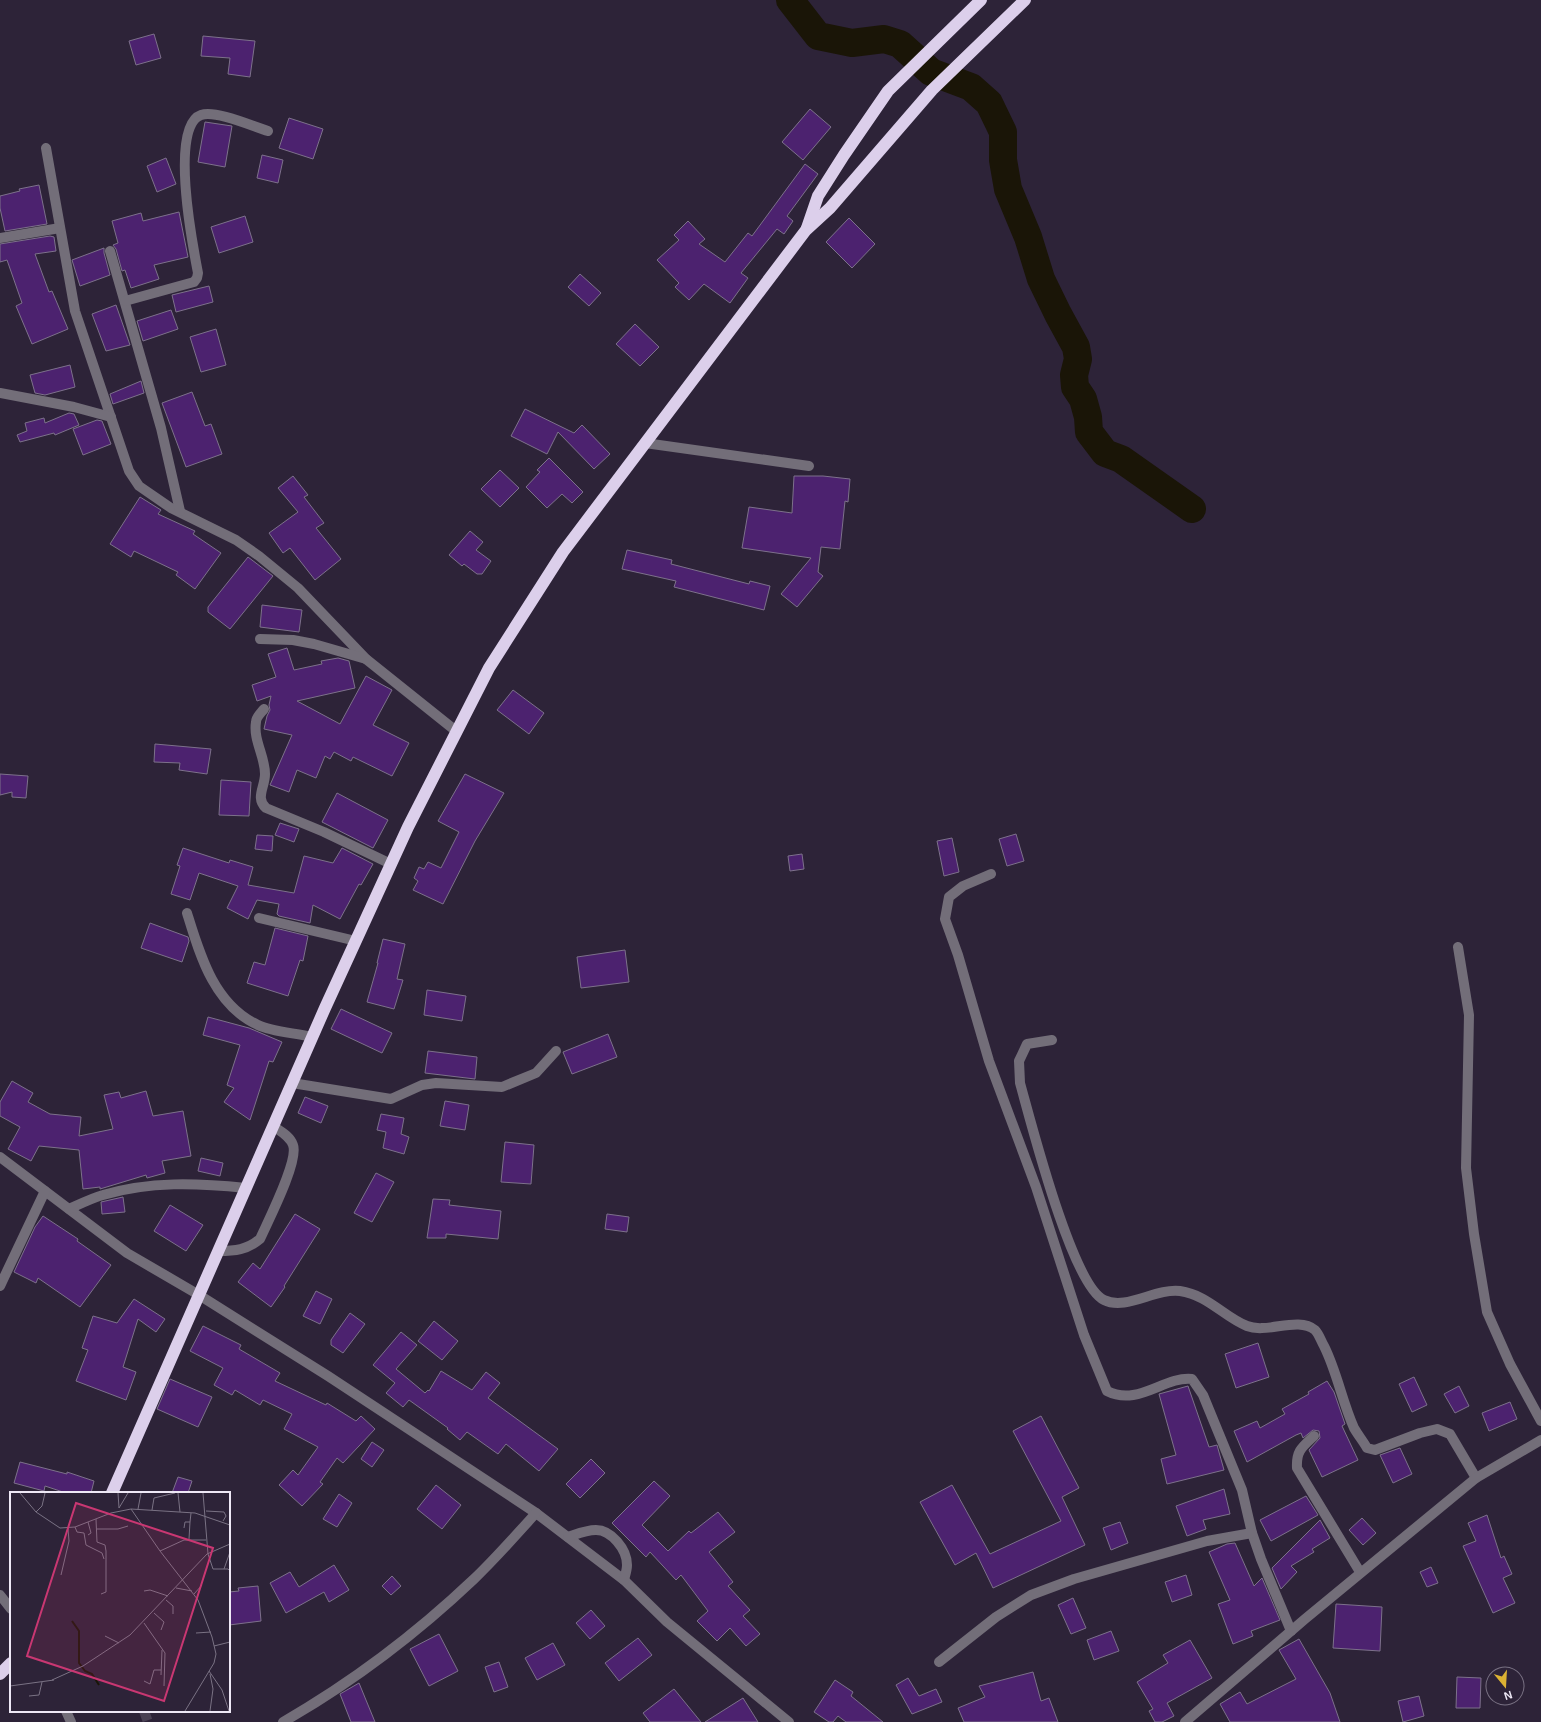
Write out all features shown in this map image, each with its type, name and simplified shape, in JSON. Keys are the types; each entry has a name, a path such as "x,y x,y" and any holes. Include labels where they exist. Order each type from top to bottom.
{"highway":[{"path":"806,230 818,196 888,91 947,32 982,0"},
{"path":"112,1492 312,1037 391,864 456,731 489,668 563,552 806,230 830,208 932,90 972,49 1025,0"},
{"path":"0,1674 10,1664"}],"street":[{"path":"125,301 194,282 197,278 198,273 188,220 185,150 187,135 192,121 200,115 211,114 268,131"},
{"path":"46,148 75,311 129,471 139,486 172,508 236,540 259,556 298,588 366,659 456,731"},
{"path":"0,238 60,228"},
{"path":"110,252 161,428 180,511"},
{"path":"0,393 74,407 111,417"},
{"path":"645,442 809,466"},
{"path":"260,639 293,640 314,644 366,659"},
{"path":"264,709 256,720 255,725 256,737 265,773 260,798 261,804 266,808 324,832 391,864"},
{"path":"991,874 963,886 949,897 945,919 958,955 989,1062 1036,1187 1086,1342 1107,1391 1116,1395 1140,1394 1182,1378 1192,1379 1203,1395 1242,1490 1252,1533 1291,1631"},
{"path":"187,913 207,973 221,995 241,1014 259,1026 312,1037"},
{"path":"259,918 356,941"},
{"path":"1458,947 1469,1015 1466,1168 1474,1234 1487,1312 1510,1364 1541,1421"},
{"path":"1052,1040 1027,1044 1019,1060 1020,1083 1061,1223 1078,1268 1094,1293 1103,1300 1113,1304 1125,1303 1152,1294 1180,1291 1206,1300 1247,1326 1265,1329 1291,1324 1309,1327 1315,1330 1331,1359 1354,1428 1367,1448 1375,1450 1420,1433 1437,1429 1450,1434 1476,1478"},
{"path":"292,1083 391,1099 422,1085 436,1083 502,1087 536,1073 556,1051"},
{"path":"218,1251 239,1251 252,1246 260,1239 294,1161 294,1146 290,1138 273,1126"},
{"path":"0,1156 127,1253 199,1295 328,1376 536,1513 624,1580 667,1622 789,1722"},
{"path":"69,1209 102,1195 154,1185 195,1183 246,1188"},
{"path":"0,1286 45,1191"},
{"path":"1314,1436 1302,1447 1297,1457 1297,1468 1360,1572"},
{"path":"1185,1722 1360,1572 1476,1478 1541,1440"},
{"path":"283,1722 320,1701 370,1666 448,1603 475,1578 536,1513"},
{"path":"568,1538 584,1532 596,1530 611,1534 620,1547 627,1564 624,1580"},
{"path":"939,1662 996,1618 1031,1595 1074,1579 1207,1541 1252,1533"},
{"path":"0,1595 10,1608"},
{"path":"66,1712 71,1722"}],"building":[{"path":"154,34 161,58 136,65 129,41"},
{"path":"203,36 255,41 250,77 228,74 230,58 201,56"},
{"path":"810,109 831,127 803,160 782,142"},
{"path":"289,118 323,129 313,159 279,148"},
{"path":"205,122 232,126 225,167 198,162"},
{"path":"262,155 283,160 278,183 257,178"},
{"path":"166,158 176,184 157,192 147,166"},
{"path":"805,164 818,174 787,216 793,221 784,234 777,229 741,273 748,278 730,303 704,284 689,300 675,287 679,283 657,260 679,240 674,235 688,221 705,239 699,244 725,262 748,233 752,236"},
{"path":"39,185 47,224 5,231 0,208 0,196 20,191 19,189"},
{"path":"179,212 188,257 154,265 159,279 131,288 125,270 122,271 116,249 113,245 118,243 112,221 141,213 143,221"},
{"path":"245,216 253,242 219,253 211,227"},
{"path":"849,218 875,244 852,268 826,242"},
{"path":"50,236 54,237 56,251 35,254 49,292 52,291 68,329 32,344 16,306 22,303 7,260 0,262 0,244"},
{"path":"104,248 110,275 80,286 72,260"},
{"path":"580,274 601,293 589,306 568,287"},
{"path":"209,286 213,302 176,312 172,295"},
{"path":"116,305 130,345 106,351 92,314"},
{"path":"171,310 178,329 143,341 137,321"},
{"path":"635,324 659,347 640,366 616,344"},
{"path":"216,329 226,365 201,372 190,337"},
{"path":"70,365 75,387 45,395 35,393 30,375"},
{"path":"141,381 144,393 113,404 110,394"},
{"path":"192,392 205,426 211,424 222,454 186,467 162,403"},
{"path":"525,409 574,433 582,425 610,454 594,469 558,432 547,454 511,436"},
{"path":"69,413 74,414 79,425 55,435 54,433 20,442 17,435 27,431 25,423 44,418 45,423"},
{"path":"97,420 102,421 111,444 83,455 73,429"},
{"path":"549,458 583,492 572,503 562,494 547,508 526,487 540,472 537,470"},
{"path":"500,470 519,488 500,507 481,489"},
{"path":"293,476 308,495 304,497 324,523 316,528 341,559 315,580 290,548 283,553 269,533 298,512 278,488"},
{"path":"794,476 823,476 850,479 848,502 845,501 840,549 821,547 818,572 823,576 797,607 781,594 811,558 742,548 749,507 792,513"},
{"path":"140,497 161,510 158,514 195,531 193,534 221,553 195,589 176,575 178,572 134,551 131,557 110,544"},
{"path":"470,531 483,542 476,550 491,561 482,574 477,574 464,564 462,566 449,555"},
{"path":"627,550 672,560 671,564 749,584 750,581 770,586 764,610 674,587 676,581 622,569"},
{"path":"248,557 273,576 230,629 208,612 208,607"},
{"path":"262,605 302,610 299,632 260,627"},
{"path":"287,648 294,670 322,664 321,661 338,658 349,661 355,688 297,701 340,724 366,676 392,690 373,725 409,743 392,776 353,757 351,761 334,752 330,759 325,756 316,778 297,770 289,792 270,785 292,735 264,729 270,710 269,705 271,696 257,701 252,685 276,677 268,654"},
{"path":"513,690 544,713 529,734 497,710"},
{"path":"155,744 211,749 207,774 179,770 180,763 154,762"},
{"path":"0,774 28,776 26,798 12,797 12,792 0,795"},
{"path":"465,774 504,793 475,841 443,904 413,890 418,881 414,878 419,867 424,869 428,862 441,868 459,832 438,821"},
{"path":"221,780 251,782 249,816 219,815"},
{"path":"337,793 388,820 373,848 322,822"},
{"path":"280,823 299,829 294,842 275,835"},
{"path":"1016,834 1024,861 1007,866 999,839"},
{"path":"257,835 273,836 272,851 255,849"},
{"path":"952,838 959,872 944,876 937,841"},
{"path":"183,848 229,863 230,860 253,867 248,885 294,893 304,856 333,863 342,848 373,864 361,885 359,884 340,919 313,905 310,923 279,916 277,914 279,904 257,900 248,919 227,908 238,886 199,873 190,900 171,894 180,866 177,865"},
{"path":"802,854 804,869 790,871 788,856"},
{"path":"150,923 188,937 189,941 182,962 141,948"},
{"path":"275,928 308,936 303,961 300,960 288,996 247,983 254,962 265,965"},
{"path":"383,939 405,944 397,979 403,980 394,1009 367,1002"},
{"path":"625,950 629,982 581,988 577,957"},
{"path":"427,990 466,996 462,1021 424,1015"},
{"path":"341,1009 392,1033 382,1053 331,1029"},
{"path":"208,1017 249,1028 282,1042 273,1062 269,1061 250,1120 224,1102 234,1088 227,1085 240,1045 203,1035"},
{"path":"608,1034 617,1057 572,1074 563,1052"},
{"path":"428,1051 477,1057 475,1079 425,1073"},
{"path":"12,1081 33,1093 28,1102 50,1114 81,1117 79,1136 113,1129 104,1095 119,1092 121,1098 146,1091 153,1116 183,1111 191,1156 162,1161 165,1173 147,1178 146,1175 100,1189 100,1187 83,1189 79,1150 39,1146 31,1161 8,1149 20,1127 0,1116 0,1102"},
{"path":"305,1097 328,1106 321,1123 298,1113"},
{"path":"445,1101 469,1105 465,1130 440,1126"},
{"path":"381,1114 404,1118 401,1134 409,1137 404,1154 383,1148 386,1132 377,1130"},
{"path":"505,1142 534,1145 531,1184 501,1182"},
{"path":"201,1158 223,1163 220,1176 198,1171"},
{"path":"376,1173 394,1182 372,1222 354,1213"},
{"path":"123,1197 125,1212 102,1214 101,1202"},
{"path":"433,1199 450,1200 449,1205 501,1211 498,1239 446,1234 446,1238 427,1238"},
{"path":"170,1205 203,1225 186,1251 154,1231"},
{"path":"295,1214 320,1229 284,1286 285,1287 271,1307 238,1282 253,1263 260,1269"},
{"path":"607,1214 629,1217 627,1232 605,1229"},
{"path":"43,1216 78,1239 77,1241 111,1265 80,1307 38,1278 36,1283 14,1272 35,1227"},
{"path":"316,1291 332,1299 320,1324 303,1316"},
{"path":"134,1299 165,1319 156,1332 138,1319 123,1367 136,1372 126,1400 76,1381 88,1350 82,1348 93,1316 117,1323"},
{"path":"350,1313 365,1324 343,1353 331,1345 331,1340"},
{"path":"434,1321 458,1341 442,1360 418,1341"},
{"path":"203,1326 241,1345 239,1349 280,1373 275,1381 326,1405 327,1403 356,1421 361,1416 375,1429 343,1463 337,1458 320,1482 323,1484 302,1506 279,1485 293,1470 298,1475 318,1447 284,1429 292,1414 263,1400 260,1405 235,1390 232,1395 214,1385 223,1368 190,1351"},
{"path":"401,1332 417,1345 396,1369 425,1393 428,1390 429,1391 441,1371 472,1390 486,1372 500,1383 488,1398 558,1449 539,1471 506,1444 498,1454 467,1432 460,1440 447,1429 448,1428 409,1400 403,1407 386,1393 395,1383 373,1365"},
{"path":"1258,1343 1269,1377 1236,1388 1225,1354"},
{"path":"1414,1377 1427,1405 1412,1412 1399,1384"},
{"path":"170,1379 212,1397 198,1427 157,1409"},
{"path":"1327,1381 1334,1392 1345,1424 1342,1426 1358,1460 1322,1477 1309,1450 1320,1438 1319,1431 1313,1430 1303,1438 1301,1433 1296,1435 1247,1462 1234,1431 1257,1421 1260,1428 1285,1414 1282,1409 1309,1394 1308,1392"},
{"path":"1188,1386 1209,1447 1217,1445 1224,1470 1167,1484 1161,1459 1176,1455 1159,1394"},
{"path":"1459,1386 1469,1406 1455,1413 1444,1394"},
{"path":"1510,1402 1517,1419 1489,1431 1482,1413"},
{"path":"1041,1416 1079,1488 1062,1497 1085,1545 993,1588 976,1553 955,1565 920,1502 952,1485 990,1554 1061,1521 1013,1431"},
{"path":"372,1442 384,1450 372,1467 361,1459"},
{"path":"1400,1448 1412,1474 1393,1483 1380,1455"},
{"path":"591,1459 605,1473 580,1498 566,1484"},
{"path":"20,1462 67,1474 67,1472 94,1481 91,1492 63,1492 45,1486 44,1491 14,1483"},
{"path":"178,1477 192,1481 188,1492 172,1492"},
{"path":"654,1481 670,1496 642,1525 668,1551 689,1531 691,1533 718,1512 735,1532 709,1552 733,1582 728,1586 750,1610 743,1616 760,1634 746,1646 730,1628 717,1641 697,1621 708,1611 681,1575 676,1580 650,1552 646,1557 612,1523"},
{"path":"436,1485 461,1505 442,1529 417,1509"},
{"path":"1224,1489 1230,1514 1203,1520 1206,1529 1187,1536 1176,1506"},
{"path":"339,1494 352,1503 337,1527 323,1519"},
{"path":"1306,1496 1318,1515 1271,1541 1260,1520"},
{"path":"1487,1515 1501,1558 1504,1556 1512,1574 1503,1578 1515,1603 1493,1613 1463,1546 1476,1541 1468,1523"},
{"path":"1362,1518 1376,1533 1363,1545 1349,1530"},
{"path":"1320,1520 1330,1538 1312,1549 1314,1552 1291,1566 1297,1572 1281,1589 1272,1568"},
{"path":"1120,1522 1128,1543 1111,1550 1103,1528"},
{"path":"1235,1543 1254,1586 1262,1578 1280,1620 1251,1631 1253,1636 1233,1644 1218,1604 1230,1600 1209,1552 1227,1544"},
{"path":"334,1565 349,1590 329,1602 324,1592 286,1613 270,1583 290,1572 299,1587"},
{"path":"1431,1567 1438,1583 1427,1587 1420,1572"},
{"path":"1186,1575 1192,1595 1172,1602 1165,1582"},
{"path":"392,1576 401,1586 391,1595 382,1586"},
{"path":"258,1586 261,1621 230,1625 230,1592 239,1591 238,1588"},
{"path":"1073,1598 1086,1628 1071,1634 1058,1605"},
{"path":"1336,1604 1382,1607 1380,1651 1333,1648"},
{"path":"591,1610 605,1626 590,1639 576,1623"},
{"path":"1111,1631 1119,1651 1094,1660 1087,1640"},
{"path":"439,1634 458,1671 429,1686 410,1649"},
{"path":"638,1638 652,1655 619,1681 605,1663"},
{"path":"1299,1639 1330,1693 1340,1722 1230,1722 1220,1704 1240,1692 1247,1704 1296,1679 1279,1650"},
{"path":"1190,1640 1212,1678 1167,1703 1174,1716 1162,1722 1155,1722 1149,1711 1153,1709 1137,1682 1168,1663 1163,1655"},
{"path":"553,1643 565,1665 537,1680 525,1658"},
{"path":"499,1662 508,1687 494,1692 485,1667"},
{"path":"1033,1672 1041,1701 1049,1698 1058,1722 964,1722 958,1708 985,1697 979,1686"},
{"path":"1457,1677 1481,1678 1480,1708 1456,1708"},
{"path":"908,1678 919,1696 936,1689 942,1702 912,1714 896,1685"},
{"path":"835,1680 853,1692 851,1696 883,1722 846,1722 838,1716 833,1722 829,1722 814,1712"},
{"path":"359,1683 375,1722 351,1722 340,1694"},
{"path":"674,1689 701,1722 650,1722 643,1713"},
{"path":"1419,1696 1424,1716 1403,1722 1398,1701"},
{"path":"743,1698 758,1722 705,1722"}],"waterway":[{"path":"790,0 818,36 852,43 884,39 900,44 931,72 971,87 989,103 1003,132 1003,160 1008,189 1028,237 1041,279 1076,347 1078,359 1074,375 1075,387 1083,399 1088,417 1089,432 1105,453 1121,459 1192,509"}],"tunnel":[{"path":"144,1712 148,1722"}]}
